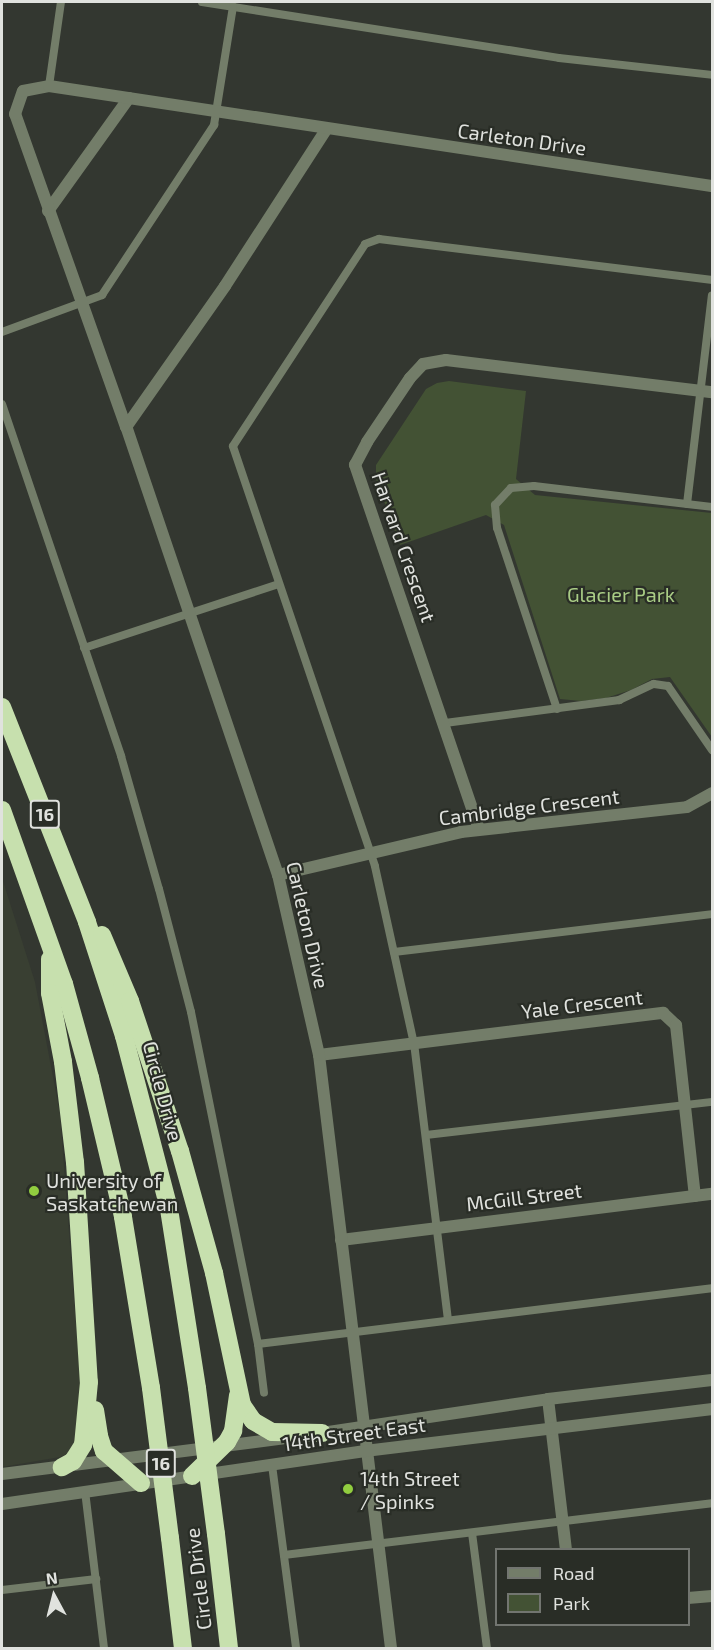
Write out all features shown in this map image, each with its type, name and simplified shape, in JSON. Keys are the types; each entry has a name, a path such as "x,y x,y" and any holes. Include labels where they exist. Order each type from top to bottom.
{"highway":[{"name":"Circle Drive","path":"2,707 87,922 124,1036 155,1150 178,1264 197,1388 229,1648"},
{"name":"Circle Drive","path":"2,810 51,945 80,1039 118,1196 151,1388 183,1648"},
{"path":"87,922 100,932 113,958 162,1092 214,1273 238,1394 247,1414 263,1429 284,1434 322,1433"},
{"path":"51,945 50,993 65,1073 76,1174 89,1382 83,1445 73,1461 63,1467"},
{"path":"89,1382 101,1446 113,1460 141,1483"},
{"path":"192,1476 220,1448 233,1431 238,1394"}],"street":[{"name":"Carleton Drive","path":"391,1648 365,1451 319,1054 278,875 126,427 15,114 23,91 49,86 326,130 712,186"},
{"path":"48,211 129,98"},
{"path":"126,427 225,286 326,130"},
{"name":"Harvard Crescent","path":"479,829 445,723 355,465 410,378 423,364 447,360 707,391"},
{"name":"Cambridge Crescent","path":"278,875 479,829 687,807 712,793"},
{"name":"Yale Crescent","path":"319,1054 663,1013 676,1025 695,1196"},
{"name":"McGill Street","path":"341,1240 712,1194"},
{"name":"14th Street East","path":"2,1474 220,1448 548,1400 712,1380"},
{"path":"548,1400 567,1548"},
{"name":"14th Street East","path":"2,1504 365,1451 712,1409"},
{"path":"690,1598 712,1596"}],"lane":[{"path":"49,86 61,2"},
{"path":"202,2 559,58 712,75"},
{"path":"2,332 102,295 214,125 233,6"},
{"path":"448,1320 414,1044 371,854 232,446 365,244 379,238 712,280"},
{"path":"687,504 707,391 712,295"},
{"path":"2,404 124,767 191,1012 258,1344 264,1393"},
{"path":"557,709 497,528 495,504 511,488 534,486 712,507"},
{"path":"84,648 279,584"},
{"path":"445,723 619,700 654,684 668,686 712,750"},
{"path":"394,952 712,914"},
{"path":"426,1135 712,1102"},
{"path":"258,1344 712,1288"},
{"path":"272,1465 296,1648"},
{"path":"86,1491 104,1648"},
{"path":"284,1555 712,1503"},
{"path":"472,1533 487,1648"},
{"path":"2,1590 96,1579"}],"shaded area":[{"name":"University of Saskatchewan","path":"2,878 35,982 60,1114 83,1417 82,1426 69,1453 60,1457 2,1467"}],"green space":[{"name":"Glacier Park","path":"449,381 526,391 516,479 535,495 712,513 712,737 670,677 652,679 631,690 606,698 581,701 560,699 504,525 486,515 400,545 376,479 376,465 426,389 437,383"}],"place":[{"name":"University of Saskatchewan","path":"34,1191"},
{"name":"14th Street / Spinks","path":"348,1489"}]}
